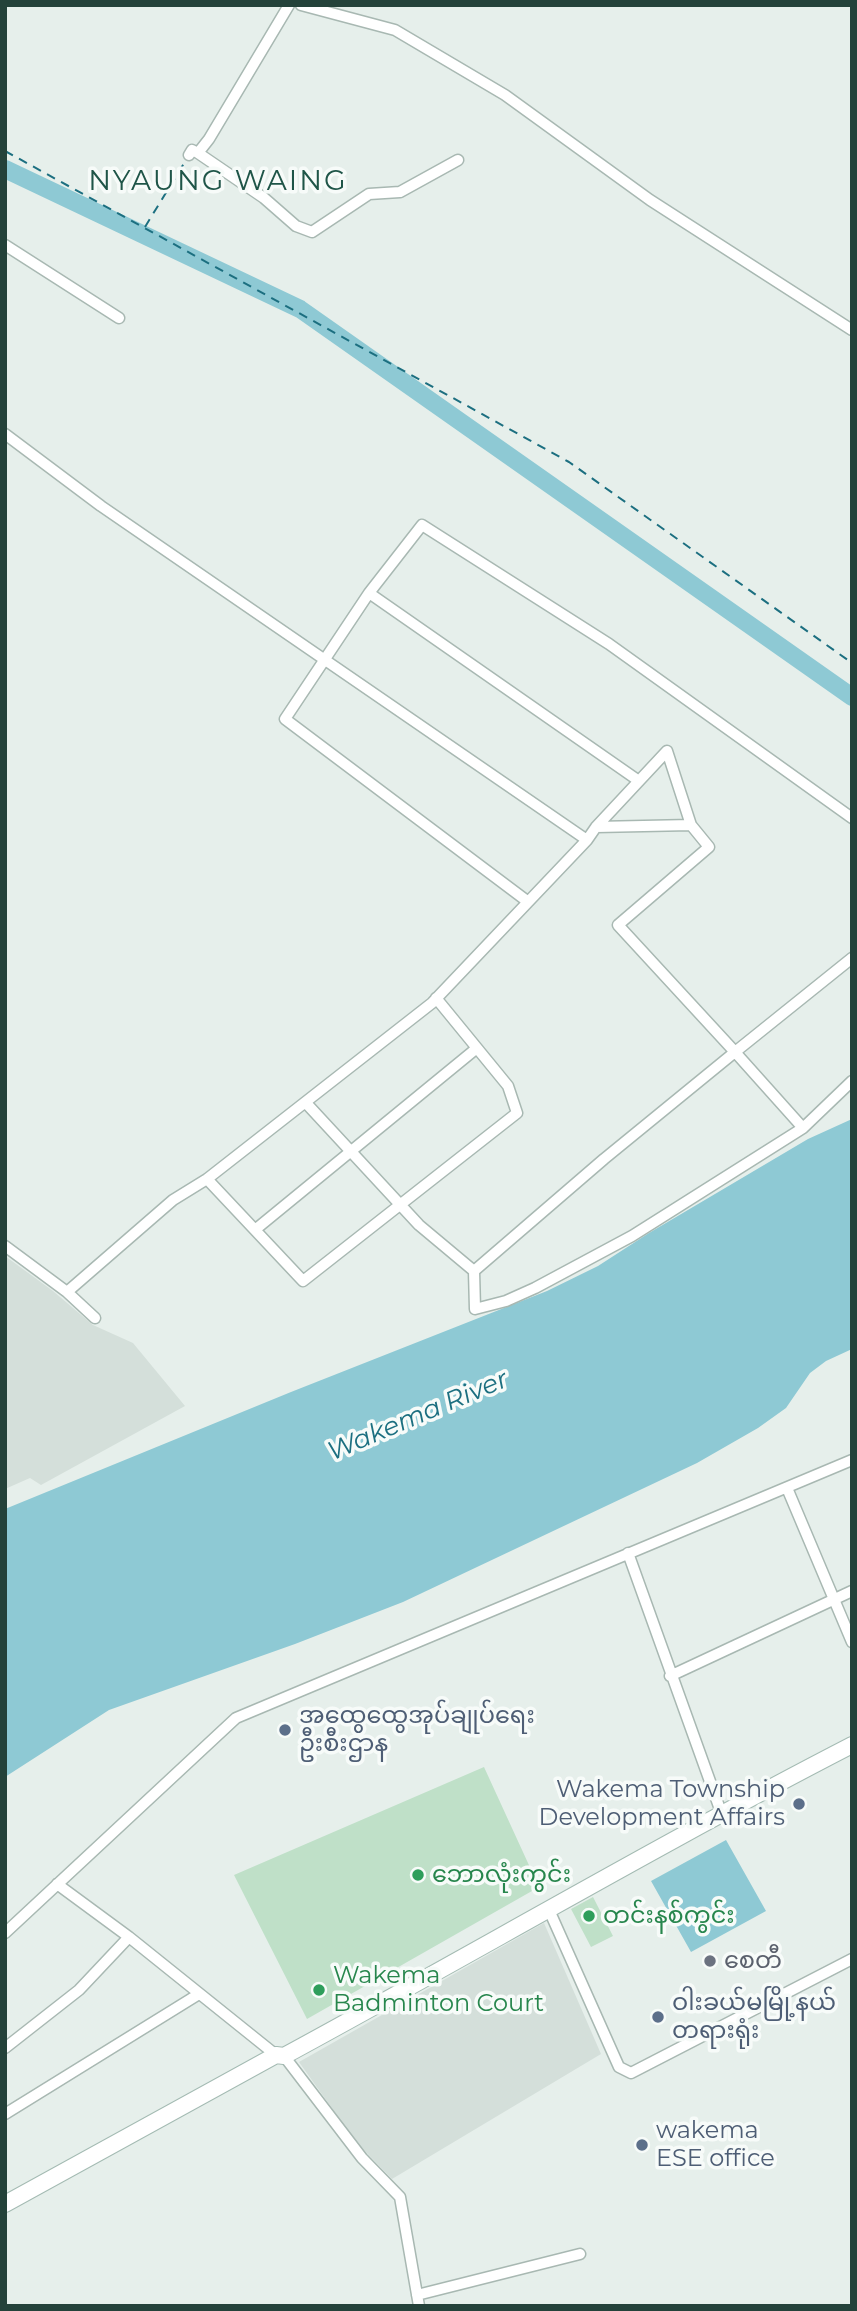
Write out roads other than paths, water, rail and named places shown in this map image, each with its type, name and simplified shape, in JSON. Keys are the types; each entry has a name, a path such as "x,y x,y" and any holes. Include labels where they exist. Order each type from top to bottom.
{"street":[{"path":"289,5 193,154 264,198 296,226 312,232 369,194 400,192 458,160"},
{"path":"300,5 395,30 505,95 650,200 852,330"},
{"path":"5,245 119,318"},
{"path":"5,434 101,506 587,840"},
{"path":"527,901 285,719 369,593 422,525 609,644 852,818"},
{"path":"369,593 639,781"},
{"path":"67,1293 173,1200 207,1179 436,998 587,840 667,751 691,825 709,847 618,925 803,1128"},
{"path":"596,827 691,825"},
{"path":"474,1271 604,1159 852,958"},
{"path":"207,1179 303,1281 400,1206 517,1113 508,1086 436,998"},
{"path":"256,1229 477,1048"},
{"path":"306,1102 419,1226 474,1271 475,1309 506,1301 632,1236 803,1128 852,1081"},
{"path":"5,1246 95,1318"},
{"path":"5,1933 236,1718 852,1460"},
{"path":"787,1488 852,1642"},
{"path":"628,1553 670,1676 722,1812"},
{"path":"670,1676 852,1591"},
{"path":"5,2204 549,1910 722,1812 852,1745"},
{"path":"57,1884 280,2055 362,2158 400,2197 418,2301 580,2255"},
{"path":"549,1910 620,2067 631,2073 852,1959"},
{"path":"5,2048 79,1990 129,1937"},
{"path":"5,2113 199,1994"}],"water":[{"name":"Wakema River","path":"852,1119 852,1349 826,1361 810,1373 786,1408 758,1428 697,1463 403,1602 295,1644 109,1710 5,1777 5,1509 547,1291 598,1266 808,1139"},
{"path":"726,1840 766,1911 691,1952 651,1881"}],"waterway":[{"path":"5,169 300,309 852,697"}],"place":[{"name":"အထွေထွေအုပ်ချုပ်ရေး ဦးစီးဌာန","path":"285,1730"},
{"name":"Wakema Township Development Affairs","path":"799,1804"},
{"name":"ဘောလုံးကွင်း","path":"418,1875"},
{"name":"တင်းနစ်ကွင်း","path":"589,1916"},
{"name":"စေတီ","path":"710,1961"},
{"name":"Wakema Badminton Court","path":"319,1990"},
{"name":"ဝါးခယ်မမြို့နယ် တရားရုံး","path":"658,2017"},
{"name":"wakema ESE office","path":"642,2145"}],"district":[{"name":"NYAUNG WAING","path":"218,182"}]}
